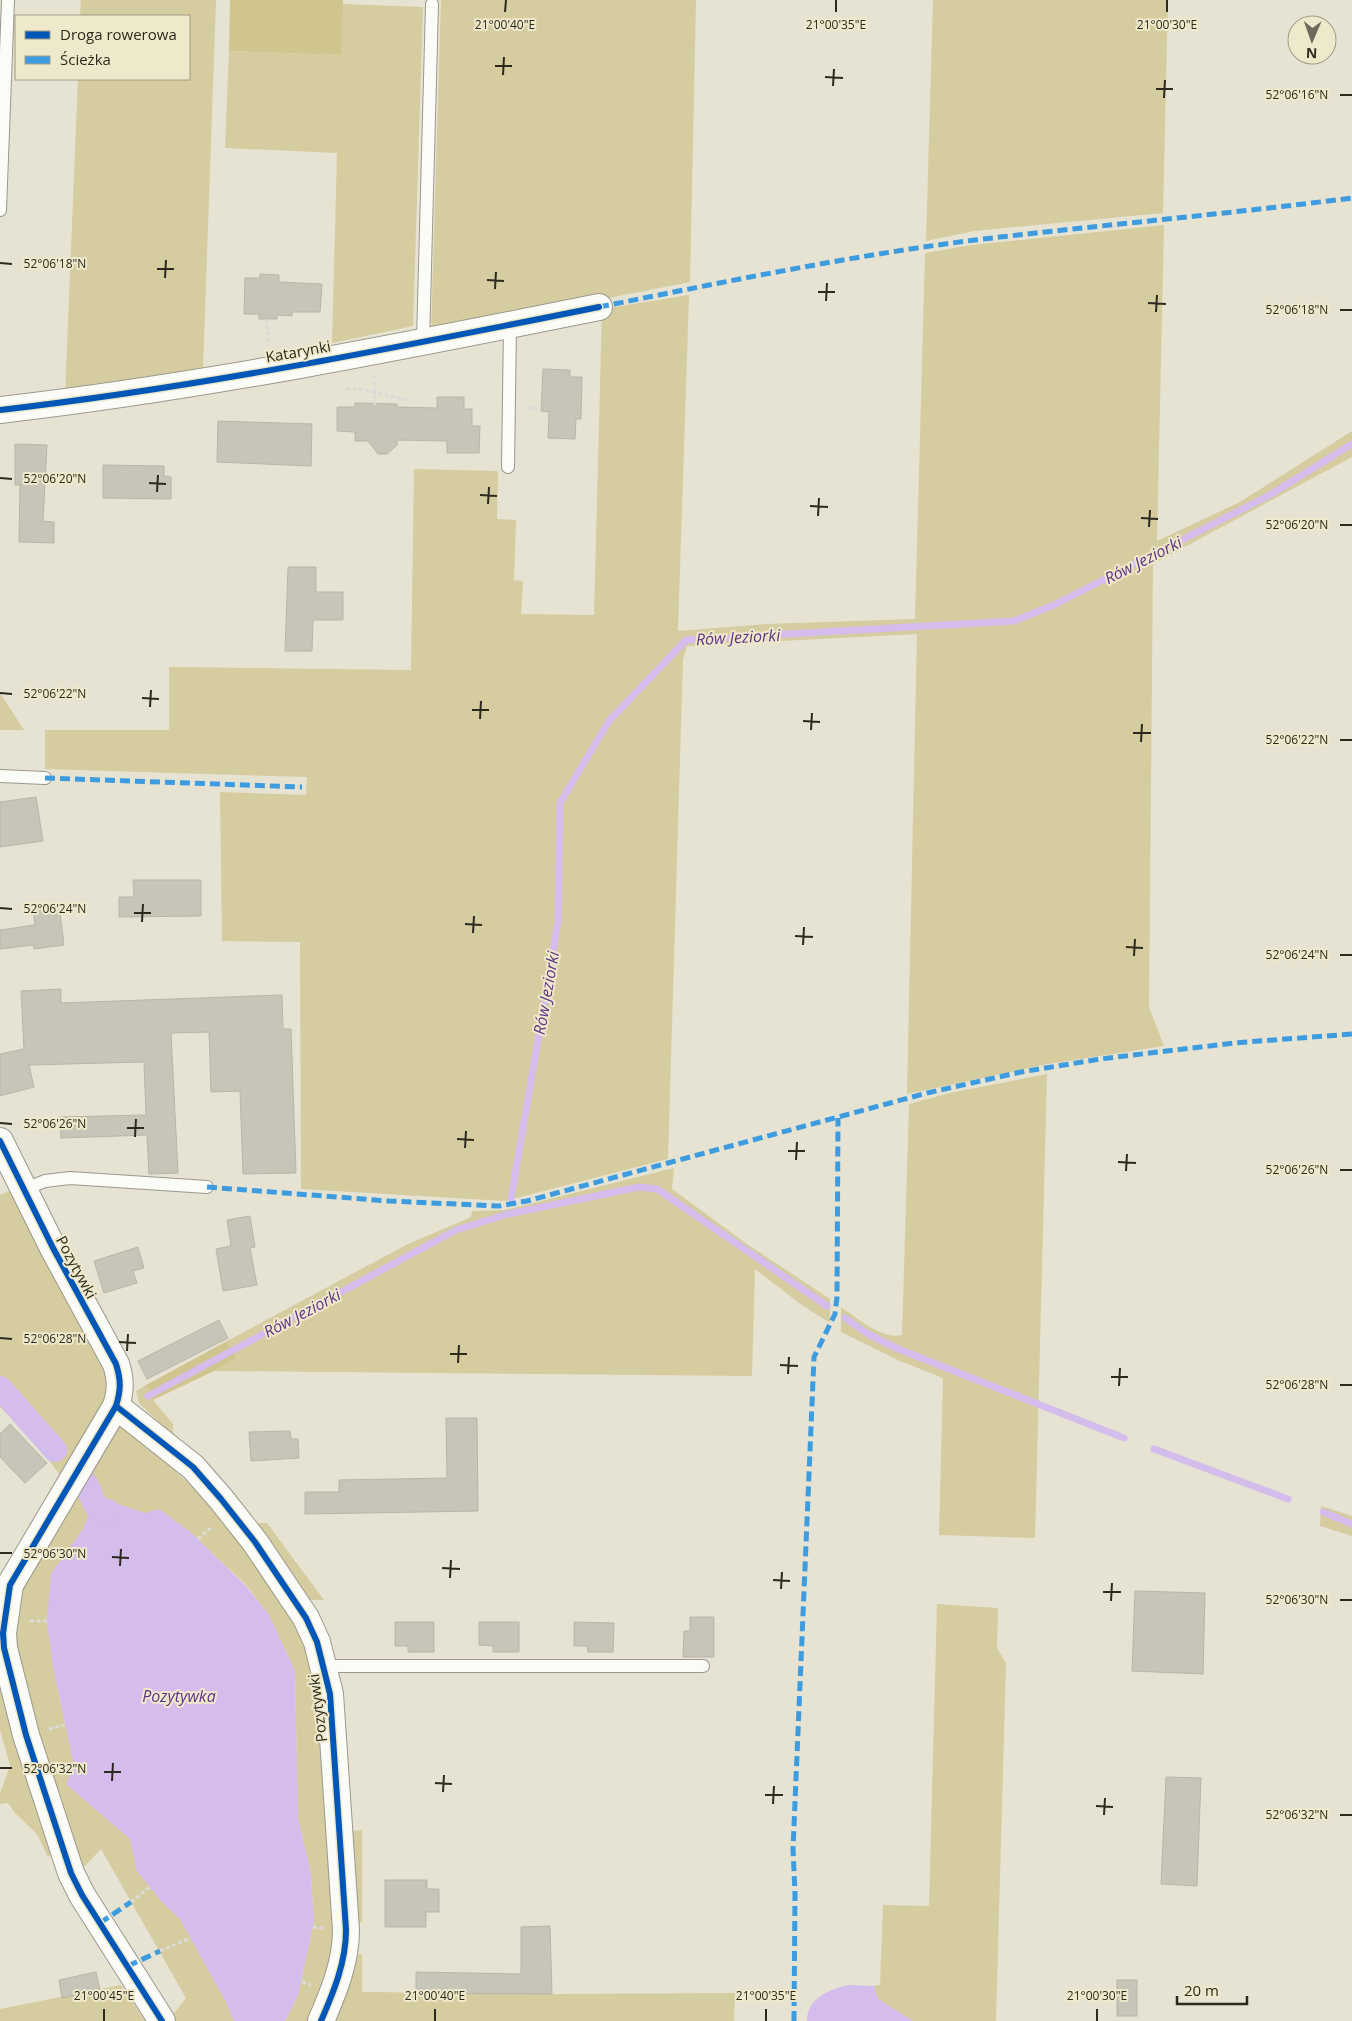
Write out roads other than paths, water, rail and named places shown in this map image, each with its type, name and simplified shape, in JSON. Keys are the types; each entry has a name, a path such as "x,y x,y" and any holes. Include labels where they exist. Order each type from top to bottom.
{"street":[{"name":"Katarynki","path":"0,410 52,404 211,379 423,342 598,307"},
{"name":"Pozytywki","path":"0,1141 53,1248 116,1364 120,1379 120,1392 116,1406 5,1582 4,1648 26,1734 71,1873 82,1895 162,2021"},
{"name":"Pozytywki","path":"116,1406 194,1467 255,1542 306,1618 318,1642 330,1694 346,1930 344,1962 322,2021"}],"lane":[{"path":"0,210 8,0"},
{"path":"423,342 432,4"},
{"path":"508,467 510,325"},
{"path":"0,776 45,778"},
{"path":"25,1189 45,1182 70,1178 207,1187"},
{"path":"325,1666 703,1666"}],"water":[{"name":"Pozytywka","path":"93,1492 99,1500 105,1503 118,1504 145,1513 159,1509 189,1531 246,1586 269,1615 295,1671 298,1818 311,1874 314,1921 298,1996 285,2021 234,2021 226,2002 180,1919 163,1903 137,1871 130,1839 66,1784 74,1765 53,1667 47,1621 51,1574 83,1529 93,1504 89,1499"},
{"path":"849,1985 874,1986 878,1999 913,2021 807,2021 808,2013 815,2001 827,1992"}],"waterway":[{"name":"Rów Jeziorki","path":"511,1199 558,922 560,803 609,721 686,640 1014,621 1054,605 1268,496 1352,444"},
{"name":"Rów Jeziorki","path":"148,1396 456,1230 508,1214 639,1187 657,1189 827,1306"},
{"path":"845,1318 868,1334 896,1348 1124,1438"},
{"path":"0,1388 55,1450"},
{"path":"1154,1449 1288,1499"},
{"path":"86,1484 97,1508 108,1511"},
{"path":"1323,1512 1352,1524"}]}
